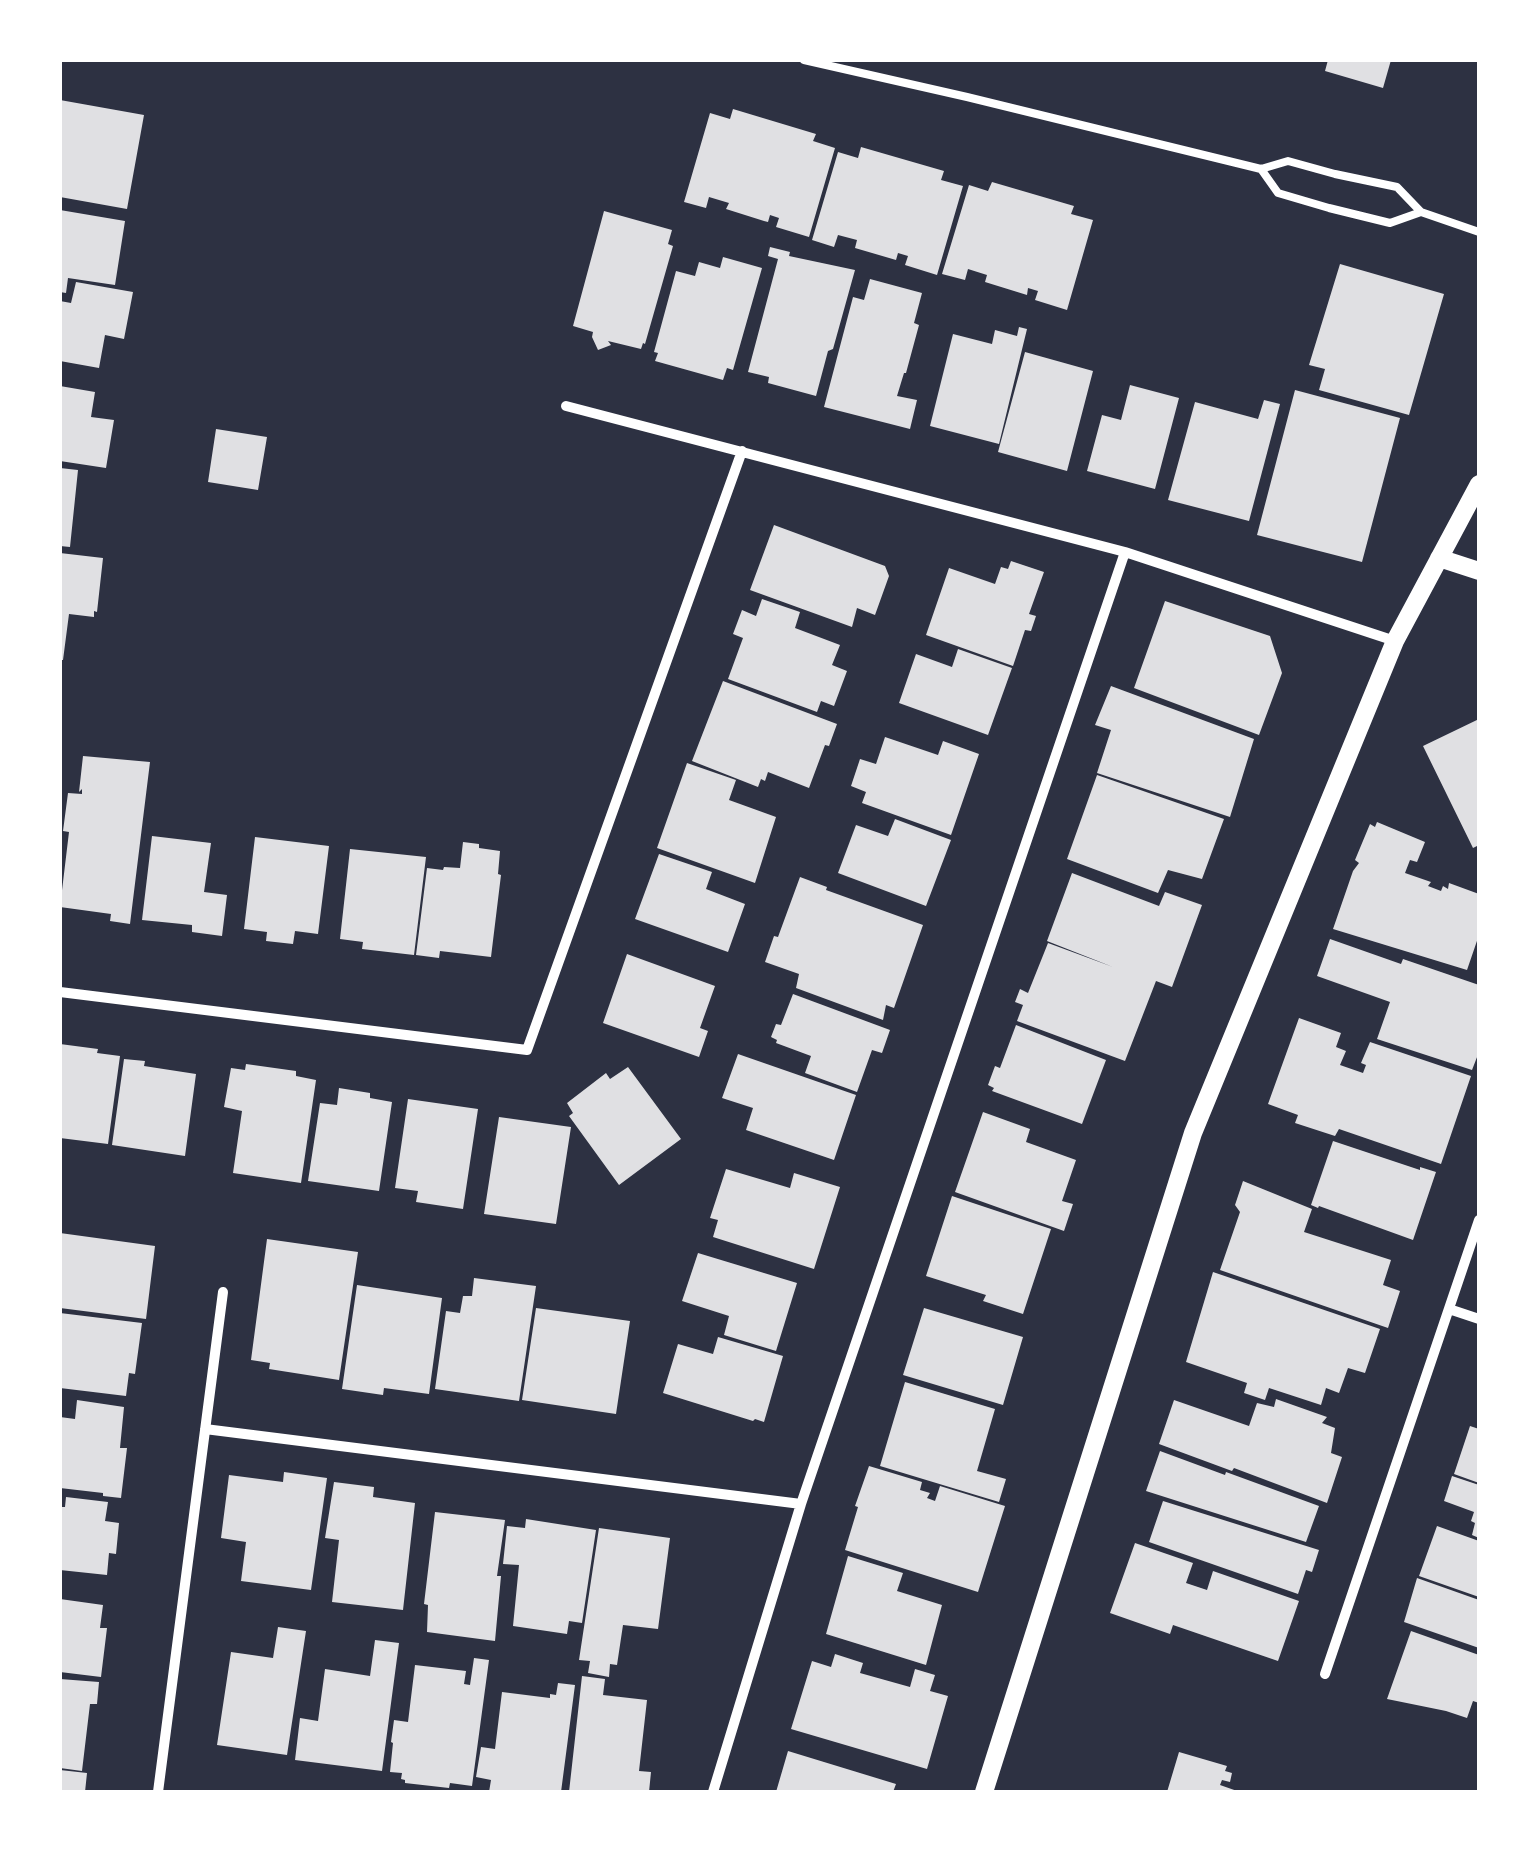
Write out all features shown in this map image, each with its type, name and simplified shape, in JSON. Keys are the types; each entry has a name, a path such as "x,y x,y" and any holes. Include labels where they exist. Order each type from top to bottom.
{"street":[{"path":"566,406 1125,552 1395,641"},
{"path":"60,992 526,1050 742,451"},
{"path":"984,1792 1193,1133 1395,641 1479,484"},
{"path":"713,1792 801,1504 1125,552"},
{"path":"1439,558 1479,571"},
{"path":"1325,1674 1479,1220"},
{"path":"158,1792 222,1292"},
{"path":"1449,1309 1479,1319"},
{"path":"205,1429 801,1504"}],"lane":[{"path":"804,60 1261,170 1288,161 1397,187 1421,212 1479,232"},
{"path":"1261,170 1278,193 1329,208 1390,222 1421,212"}],"building":[{"path":"1328,60 1391,60 1383,88 1325,71"},
{"path":"60,100 144,115 127,209 60,197"},
{"path":"733,109 816,134 813,141 835,148 809,237 776,227 779,218 770,215 768,222 764,221 726,209 729,203 709,197 706,208 684,202 710,113 730,119"},
{"path":"861,147 944,171 941,180 963,186 937,275 905,265 908,256 898,253 896,260 855,248 857,240 838,235 834,247 812,240 838,152 858,158"},
{"path":"992,182 1074,206 1071,214 1093,220 1067,310 1035,300 1038,291 1028,288 1027,295 985,282 987,275 968,269 965,280 942,274 969,185 988,191"},
{"path":"60,210 125,221 115,285 68,278 66,293 60,292"},
{"path":"604,211 672,230 668,244 673,246 641,349 608,341 611,345 598,350 593,332 573,326"},
{"path":"770,247 790,252 789,256 855,270 816,396 768,383 769,377 748,372 778,259 768,256"},
{"path":"723,257 762,268 733,370 727,368 723,380 655,361 658,353 654,352 676,271 695,276 699,262 720,268"},
{"path":"1340,264 1444,294 1409,415 1319,390 1325,369 1309,365"},
{"path":"870,279 922,293 914,323 919,325 897,396 917,400 910,429 824,407 853,297 864,300"},
{"path":"76,282 133,292 124,339 105,335 99,368 60,361 60,301 71,303"},
{"path":"1019,327 1027,329 999,444 930,426 953,334 992,344 995,330 1017,336"},
{"path":"1025,352 1093,371 1067,471 998,452"},
{"path":"1130,385 1179,398 1155,489 1087,471 1102,415 1121,420"},
{"path":"60,386 95,392 91,417 114,420 106,468 60,461"},
{"path":"1295,390 1400,418 1362,562 1257,535"},
{"path":"1264,400 1280,404 1249,521 1168,500 1195,402 1258,419"},
{"path":"216,429 267,437 258,490 208,482"},
{"path":"60,468 78,470 70,547 60,546"},
{"path":"774,525 885,566 889,576 875,615 857,608 852,627 750,590"},
{"path":"60,553 103,558 97,612 94,611 94,617 69,614 63,660 60,660"},
{"path":"1011,561 1044,572 1029,614 1036,616 1031,631 1025,630 1013,666 926,635 949,568 995,584 1001,567 1008,569"},
{"path":"762,599 800,612 795,628 840,645 832,665 847,671 834,706 821,701 817,712 728,679 743,638 733,634 742,610 756,616"},
{"path":"1165,601 1270,636 1282,673 1259,735 1134,688"},
{"path":"958,649 1012,668 988,735 899,703 916,654 952,667"},
{"path":"723,681 837,724 809,788 768,772 758,787 692,761"},
{"path":"1111,686 1254,739 1230,817 1097,773 1111,730 1095,725"},
{"path":"1479,719 1479,845 1473,848 1423,746"},
{"path":"885,737 938,755 943,741 979,754 951,835 862,803 866,792 851,786 860,759 876,764"},
{"path":"83,756 150,762 130,924 110,921 111,914 60,907 69,832 63,831 68,793 82,794 82,789 79,792"},
{"path":"687,763 736,780 729,800 776,817 755,883 657,848"},
{"path":"1097,775 1224,819 1202,879 1168,870 1158,893 1067,859"},
{"path":"895,819 951,840 926,906 838,873 856,825 888,836"},
{"path":"1377,822 1425,842 1417,862 1410,860 1405,873 1431,882 1428,886 1441,891 1443,886 1448,889 1449,883 1479,894 1479,935 1467,970 1333,929 1359,863 1355,860 1370,824 1375,827"},
{"path":"152,836 211,843 204,892 227,895 222,936 192,932 192,925 142,920"},
{"path":"255,837 329,846 318,934 295,931 293,944 266,941 267,932 244,929"},
{"path":"463,842 500,851 501,875 491,957 440,951 439,958 416,955 427,868 460,868"},
{"path":"350,849 426,857 414,955 362,949 363,942 340,939"},
{"path":"659,854 712,872 706,889 745,904 728,952 635,919"},
{"path":"1072,873 1159,906 1165,892 1202,905 1172,987 1156,981 1125,1061 1017,1021 1023,1005 1015,1002 1020,989 1028,993 1048,943 1113,967 1047,941"},
{"path":"800,877 923,925 894,1008 886,1005 883,1020 796,988 799,974 765,962"},
{"path":"1330,939 1479,985 1479,1052 1472,1070 1377,1039 1390,1002 1317,976"},
{"path":"627,954 715,986 700,1028 708,1031 699,1057 603,1023"},
{"path":"793,994 890,1030 882,1053 872,1050 857,1092 805,1073 811,1056 776,1043 771,1037 776,1024 781,1025"},
{"path":"1299,1018 1341,1033 1336,1047 1346,1051 1340,1065 1363,1073 1366,1065 1361,1063 1370,1042 1471,1076 1441,1164 1339,1129 1335,1136 1295,1123 1298,1115 1268,1104"},
{"path":"1016,1025 1106,1060 1082,1124 992,1091 994,1088 988,1085 995,1066 1000,1068"},
{"path":"60,1044 120,1056 108,1144 60,1138"},
{"path":"738,1054 856,1095 834,1160 746,1130 753,1108 722,1098"},
{"path":"124,1059 196,1074 185,1156 112,1145"},
{"path":"246,1064 296,1071 296,1076 316,1080 301,1183 233,1173 242,1111 224,1107 231,1068 245,1070"},
{"path":"628,1067 681,1139 619,1185 569,1116 573,1113 567,1103 606,1073 610,1079"},
{"path":"339,1088 370,1093 370,1098 392,1102 379,1191 308,1181 320,1103 337,1105"},
{"path":"408,1099 478,1109 463,1209 416,1202 418,1191 395,1188"},
{"path":"983,1112 1030,1129 1026,1142 1076,1160 1062,1201 1073,1204 1064,1231 955,1192"},
{"path":"499,1117 571,1127 556,1224 484,1214"},
{"path":"1333,1141 1436,1172 1413,1240 1311,1205"},
{"path":"726,1169 790,1188 794,1173 840,1187 814,1269 713,1237 718,1220 710,1218"},
{"path":"1243,1181 1312,1209 1304,1232 1391,1260 1383,1285 1400,1291 1388,1328 1220,1270 1240,1212 1235,1205"},
{"path":"952,1196 1051,1229 1023,1314 983,1301 986,1295 926,1276"},
{"path":"60,1233 155,1246 146,1319 60,1308"},
{"path":"267,1239 358,1252 339,1380 269,1369 270,1363 251,1360"},
{"path":"698,1253 797,1283 776,1351 724,1335 729,1316 682,1301"},
{"path":"1213,1272 1380,1329 1365,1373 1348,1368 1339,1393 1326,1388 1321,1405 1269,1388 1265,1400 1244,1393 1247,1383 1186,1362"},
{"path":"474,1278 536,1286 519,1401 435,1389 446,1311 460,1313 463,1296 472,1296"},
{"path":"357,1285 442,1298 429,1394 384,1388 383,1395 342,1389"},
{"path":"536,1308 630,1321 616,1414 522,1400"},
{"path":"924,1308 1023,1337 1003,1405 903,1375"},
{"path":"60,1313 142,1323 135,1374 129,1373 126,1396 60,1388"},
{"path":"718,1337 783,1356 764,1422 663,1393 678,1344 713,1354"},
{"path":"905,1382 995,1409 977,1471 1006,1479 999,1502 880,1466"},
{"path":"1276,1399 1327,1417 1322,1423 1335,1428 1331,1453 1342,1457 1327,1503 1159,1444 1174,1400 1249,1426 1257,1403 1274,1407"},
{"path":"77,1400 124,1407 120,1448 127,1448 121,1498 60,1488 60,1417 75,1419"},
{"path":"1470,1426 1479,1429 1479,1483 1454,1474"},
{"path":"1160,1451 1319,1506 1306,1542 1146,1491"},
{"path":"869,1466 922,1482 920,1490 930,1493 927,1498 935,1501 940,1486 1005,1506 978,1592 845,1550"},
{"path":"284,1472 327,1478 311,1590 241,1581 246,1542 221,1538 229,1475 283,1482"},
{"path":"1452,1476 1479,1485 1479,1538 1472,1535 1474,1512 1444,1501"},
{"path":"334,1482 374,1487 373,1497 415,1503 403,1610 332,1602 339,1540 325,1538"},
{"path":"66,1497 108,1502 105,1521 119,1523 116,1554 109,1553 107,1575 60,1570 60,1507 65,1507"},
{"path":"1163,1501 1319,1550 1312,1572 1306,1570 1298,1594 1149,1542"},
{"path":"435,1512 505,1520 497,1576 501,1576 495,1641 427,1632 428,1605 424,1604"},
{"path":"526,1519 596,1530 582,1623 569,1621 567,1634 513,1626 519,1565 503,1564 507,1526 525,1528"},
{"path":"1437,1526 1479,1541 1479,1597 1419,1576"},
{"path":"599,1528 670,1538 658,1629 623,1625 617,1665 610,1664 609,1677 588,1673 590,1661 579,1660"},
{"path":"1135,1543 1193,1563 1186,1583 1207,1590 1213,1571 1299,1601 1278,1661 1173,1625 1170,1634 1110,1613"},
{"path":"848,1556 903,1573 897,1591 942,1605 926,1665 826,1634"},
{"path":"1417,1578 1479,1600 1479,1648 1404,1622"},
{"path":"60,1599 103,1605 100,1628 107,1628 101,1677 60,1672"},
{"path":"278,1627 306,1631 287,1755 217,1745 231,1652 273,1658"},
{"path":"1411,1631 1479,1655 1479,1703 1473,1701 1467,1718 1387,1699"},
{"path":"375,1640 399,1643 382,1771 295,1760 300,1718 318,1721 325,1669 370,1676"},
{"path":"835,1654 863,1663 860,1673 910,1687 915,1669 935,1675 930,1691 948,1696 927,1769 791,1729 812,1661 831,1667"},
{"path":"474,1658 489,1660 472,1786 450,1783 449,1788 405,1783 402,1773 390,1772 391,1742 394,1720 408,1722 415,1665 466,1671 464,1684 470,1685"},
{"path":"582,1676 605,1679 603,1695 647,1700 639,1771 651,1772 649,1792 569,1792"},
{"path":"60,1679 99,1682 97,1704 90,1704 82,1771 60,1768"},
{"path":"558,1683 575,1685 561,1792 489,1792 491,1780 476,1777 481,1747 495,1749 502,1692 550,1698 550,1694 556,1695"},
{"path":"788,1751 896,1784 893,1792 776,1792"},
{"path":"1179,1752 1227,1766 1225,1771 1232,1773 1230,1782 1222,1780 1220,1785 1240,1792 1167,1792"},
{"path":"60,1770 87,1773 85,1792 60,1792"}]}
